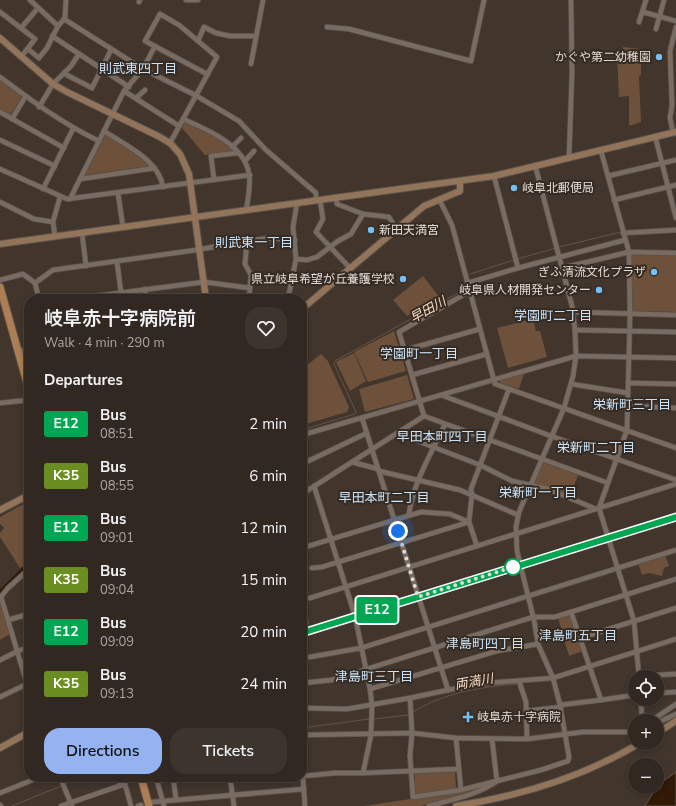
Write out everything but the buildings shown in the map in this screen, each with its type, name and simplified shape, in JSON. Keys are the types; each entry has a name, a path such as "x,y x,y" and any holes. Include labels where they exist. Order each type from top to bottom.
{"main road":[{"path":"0,287 2,305 24,373"},
{"path":"138,782 141,806"},
{"path":"143,782 151,804"}],"street":[{"path":"30,0 58,26"},
{"path":"28,49 39,58 47,48 52,36 64,19 66,0"},
{"path":"186,0 198,0"},
{"path":"250,64 263,0"},
{"path":"327,27 349,29 471,61 484,0"},
{"path":"569,158 572,73 571,0"},
{"path":"640,22 646,0"},
{"path":"656,29 664,0"},
{"path":"21,28 38,8"},
{"path":"0,12 35,39 21,57"},
{"path":"643,12 676,21"},
{"path":"170,143 195,95 207,74 216,57 174,21 160,14 145,41 207,74"},
{"path":"64,19 143,69 195,95 239,121 266,150 316,193 323,219 316,232 350,268"},
{"path":"198,41 204,27 216,33 230,36 255,36"},
{"path":"0,244 494,176 674,132 670,118 672,105 670,51 676,27"},
{"path":"52,36 129,86"},
{"path":"0,38 53,84 170,143 183,160 190,183 205,294"},
{"path":"70,199 124,91 143,69 155,46"},
{"path":"64,74 92,88 111,50"},
{"path":"39,107 53,84 64,74 79,54"},
{"path":"0,77 39,107 73,129 99,142"},
{"path":"136,98 145,90"},
{"path":"124,91 179,126"},
{"path":"12,119 25,97"},
{"path":"0,112 64,148"},
{"path":"183,119 216,136 232,147 245,161 250,175 246,211"},
{"path":"43,189 73,129"},
{"path":"104,131 145,159 155,168 162,180 163,187"},
{"path":"655,136 676,218"},
{"path":"232,147 241,138"},
{"path":"0,140 55,166"},
{"path":"245,161 254,151"},
{"path":"600,151 629,252 630,314 627,430 598,509 634,622 638,670"},
{"path":"214,180 211,156 237,153"},
{"path":"608,176 676,160"},
{"path":"410,698 412,733 410,747 413,797 461,790 541,770 568,761 560,706 553,678 538,644 520,565 516,534 518,515 564,408 571,384 576,356 576,330 573,312 536,165"},
{"path":"80,179 155,168"},
{"path":"0,169 60,197 70,199 250,175"},
{"path":"494,176 518,268"},
{"path":"307,305 424,206 460,191 460,181"},
{"path":"614,200 676,185"},
{"path":"118,193 123,227"},
{"path":"55,237 53,222 60,197"},
{"path":"336,198 336,204 363,214 389,217 396,229"},
{"path":"439,199 450,218 495,384 676,448"},
{"path":"0,202 34,219 53,222"},
{"path":"289,294 296,259 293,227 297,203"},
{"path":"296,259 307,260 317,257 350,234 363,214"},
{"path":"623,233 676,230"},
{"path":"82,233 86,266"},
{"path":"35,284 53,270 199,250 270,238 295,240"},
{"path":"468,283 558,256 625,240"},
{"path":"247,241 245,264 251,275 249,294"},
{"path":"562,268 629,252 676,254"},
{"path":"116,262 121,292"},
{"path":"0,280 23,274 35,284 38,294"},
{"path":"108,294 204,282 250,288"},
{"path":"145,289 146,294"},
{"path":"424,416 399,332 470,291"},
{"path":"573,312 676,315"},
{"path":"405,350 480,329"},
{"path":"576,330 676,332"},
{"path":"18,352 24,350"},
{"path":"412,375 487,354"},
{"path":"307,434 576,356 676,358"},
{"path":"628,383 676,384"},
{"path":"571,384 628,393"},
{"path":"477,546 469,522 472,494 471,489 473,480 500,417 509,389"},
{"path":"441,395 676,480"},
{"path":"0,403 24,401"},
{"path":"627,406 676,408"},
{"path":"424,416 541,460 608,483"},
{"path":"307,491 424,416"},
{"path":"362,418 448,690"},
{"path":"409,514 419,479 445,424"},
{"path":"307,462 367,433"},
{"path":"397,433 480,465 512,481 548,490 598,509"},
{"path":"352,462 472,494 518,515"},
{"path":"310,598 676,484"},
{"path":"314,486 356,616 370,689 372,705 371,735 363,773"},
{"path":"0,510 24,498"},
{"path":"307,546 409,514 421,512 441,513 456,516 469,522"},
{"path":"307,631 676,517"},
{"path":"312,568 338,562 469,522"},
{"path":"310,657 361,648 676,550"},
{"path":"24,574 1,597 24,671"},
{"path":"307,682 332,680 533,617 555,617 676,579"},
{"path":"580,638 676,608"},
{"path":"571,612 601,700"},
{"path":"8,620 24,615"},
{"path":"307,708 346,709 488,683 553,678 676,640"},
{"path":"370,689 497,651 538,644"},
{"path":"0,660 24,649"},
{"path":"664,675 676,674"},
{"path":"519,681 526,702 527,739"},
{"path":"0,697 24,686"},
{"path":"664,693 676,692"},
{"path":"526,711 628,696"},
{"path":"661,714 676,704"},
{"path":"664,720 676,714"},
{"path":"664,729 676,721"},
{"path":"307,735 371,735 412,733 456,738 527,739 606,731 628,732"},
{"path":"0,748 24,735"},
{"path":"456,738 461,790"},
{"path":"492,739 496,781"},
{"path":"456,806 522,792 583,772 628,749"},
{"path":"307,776 335,773 412,772 458,769"},
{"path":"428,806 491,786 496,781"},
{"path":"0,793 28,782"},
{"path":"62,782 71,804"},
{"path":"158,782 164,806"},
{"path":"174,782 176,799"},
{"path":"231,782 234,806"},
{"path":"303,782 305,806"},
{"path":"61,806 71,804 125,784 131,806"},
{"path":"151,804 163,800 304,789"}],"shaded area":[{"path":"623,47 641,49 641,75 639,76 641,122 629,126 629,96 619,97 617,58 623,58"},
{"path":"0,80 22,96 10,116 0,110"},
{"path":"184,122 216,138 233,150 232,152 205,155 182,128"},
{"path":"106,134 150,165 150,166 85,175"},
{"name":"ぎふ清流文化プラザ","path":"631,254 676,255 676,312 632,311"},
{"path":"423,276 440,298 407,316 393,300"},
{"path":"533,319 536,331 540,331 547,357 508,368 497,328"},
{"path":"394,331 406,371 368,382 354,352"},
{"path":"354,353 366,381 350,391 336,362"},
{"path":"321,354 328,361 349,407 347,412 307,424 307,365"},
{"path":"524,374 519,389 500,383 500,380"},
{"path":"407,375 414,399 365,412 359,389"},
{"path":"542,462 578,475 570,497 533,483"},
{"path":"24,504 24,565 20,568 0,537 0,533 4,528 0,524 0,517"},
{"path":"665,555 669,566 664,568 662,576 649,573 642,575 638,563"},
{"path":"0,600 10,634 0,640"},
{"path":"569,614 583,651 569,656 558,618"},
{"path":"455,771 456,789 415,794 415,773"},
{"path":"676,772 676,806 645,806 652,794 664,794 664,781"},
{"path":"477,789 452,798 421,806 364,806"}],"waterway":[{"name":"早田川","path":"559,247 621,232"},
{"name":"早田川","path":"517,259 556,248"},
{"name":"早田川","path":"467,275 514,260"},
{"name":"早田川","path":"307,428 355,414 356,412 334,364 335,361 467,288"},
{"name":"早田川","path":"0,594 24,571"},
{"path":"307,617 309,625"},
{"name":"両満川","path":"413,712 425,705 451,695 477,689 518,684"},
{"name":"両満川","path":"374,719 408,715"},
{"name":"両満川","path":"307,727 369,719"},
{"name":"両満川","path":"64,784 69,782"},
{"name":"両満川","path":"12,806 61,786"}],"bus line":[{"name":"E12","path":"307,631 676,517"}],"place":[{"name":"かぐや第二幼稚園","path":"659,57"},
{"name":"岐阜北郵便局","path":"514,188"},
{"name":"新田天満宮","path":"371,230"},
{"name":"ぎふ清流文化プラザ","path":"654,272"},
{"name":"県立岐阜希望が丘養護学校","path":"403,279"},
{"name":"岐阜県人材開発センター","path":"599,290"},
{"name":"岐阜赤十字病院","path":"468,717"}],"district":[{"name":"則武東四丁目","path":"138,69"},
{"name":"則武東一丁目","path":"254,243"},
{"name":"学園町二丁目","path":"553,316"},
{"name":"学園町一丁目","path":"419,354"},
{"name":"栄新町三丁目","path":"632,405"},
{"name":"早田本町四丁目","path":"442,437"},
{"name":"栄新町二丁目","path":"596,448"},
{"name":"栄新町一丁目","path":"538,493"},
{"name":"早田本町二丁目","path":"384,498"},
{"name":"津島町五丁目","path":"578,636"},
{"name":"津島町四丁目","path":"485,644"},
{"name":"津島町三丁目","path":"374,677"}],"route":[{"path":"398,531 418,597 513,567"}]}
